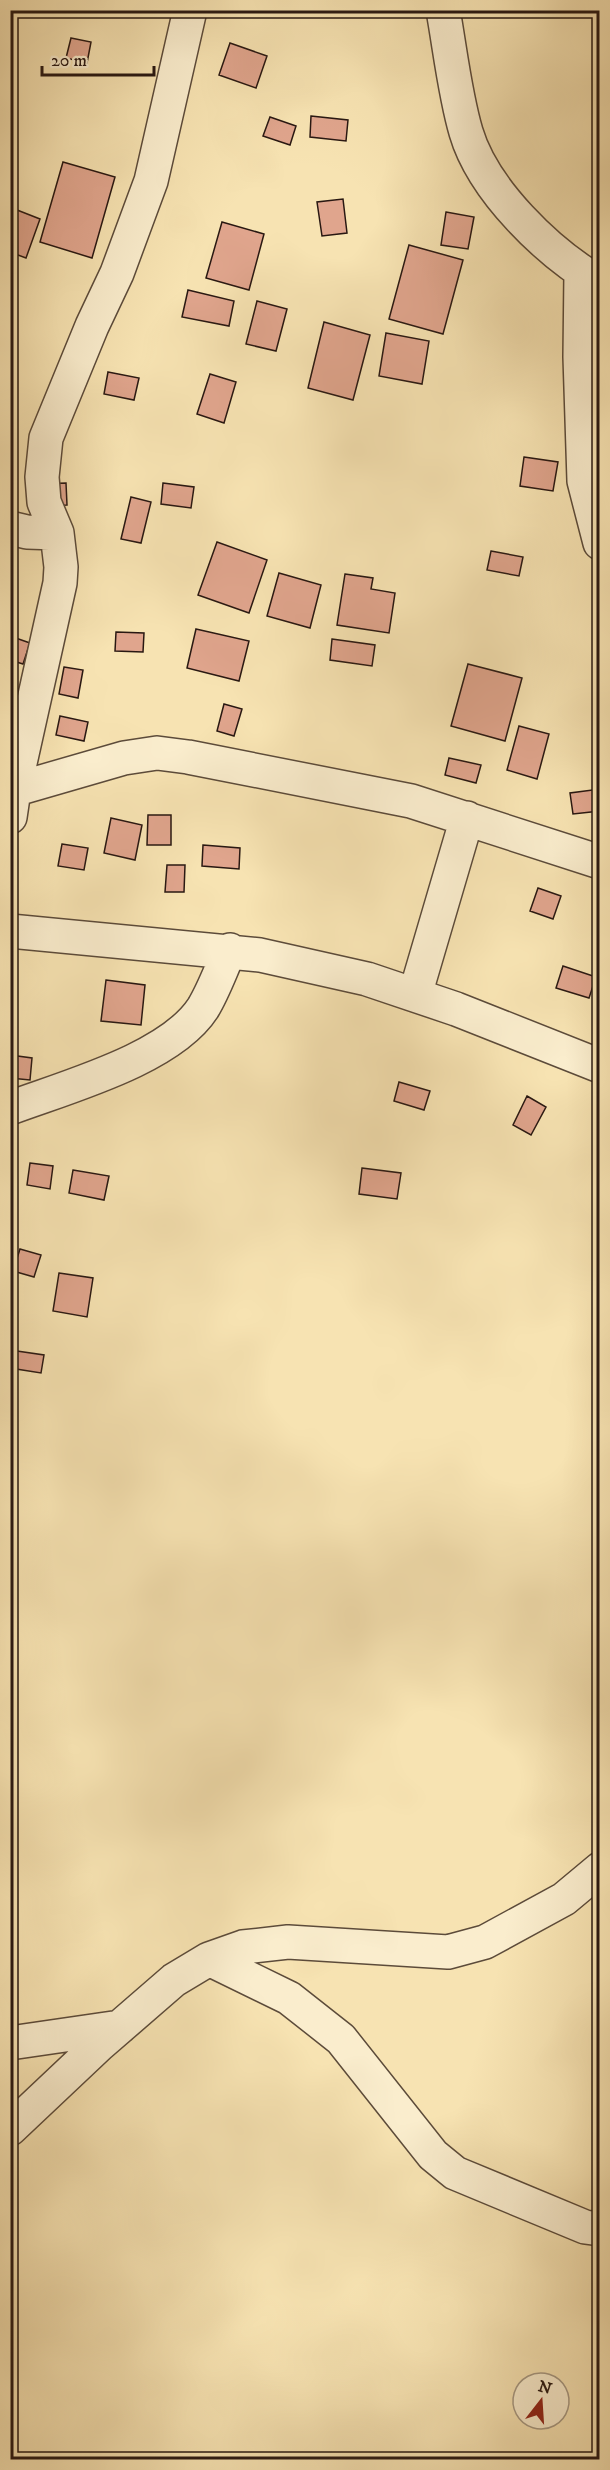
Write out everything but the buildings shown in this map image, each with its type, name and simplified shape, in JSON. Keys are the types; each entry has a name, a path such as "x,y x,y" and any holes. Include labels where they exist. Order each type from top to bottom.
{"street":[{"path":"12,799 60,583 61,567 57,533 44,502 42,477 46,438 117,273 151,181 190,10"},
{"path":"443,10 466,133 489,181 527,226 590,277 584,481 600,543"},
{"path":"10,528 27,532 57,533"},
{"path":"12,799 124,758 157,753 188,757 411,801 600,862"},
{"path":"415,996 467,818"},
{"path":"10,931 260,954 367,980 456,1009 600,1066"},
{"path":"10,1108 131,1063 174,1038 202,1009 230,950"},
{"path":"10,2129 174,1980 209,1959 243,1947 288,1942 448,1952 485,1942 535,1915 564,1899 600,1869"},
{"path":"209,1959 289,1998 341,2039 433,2156 455,2173 575,2223 600,2229"},
{"path":"10,2043 120,2027"}]}
